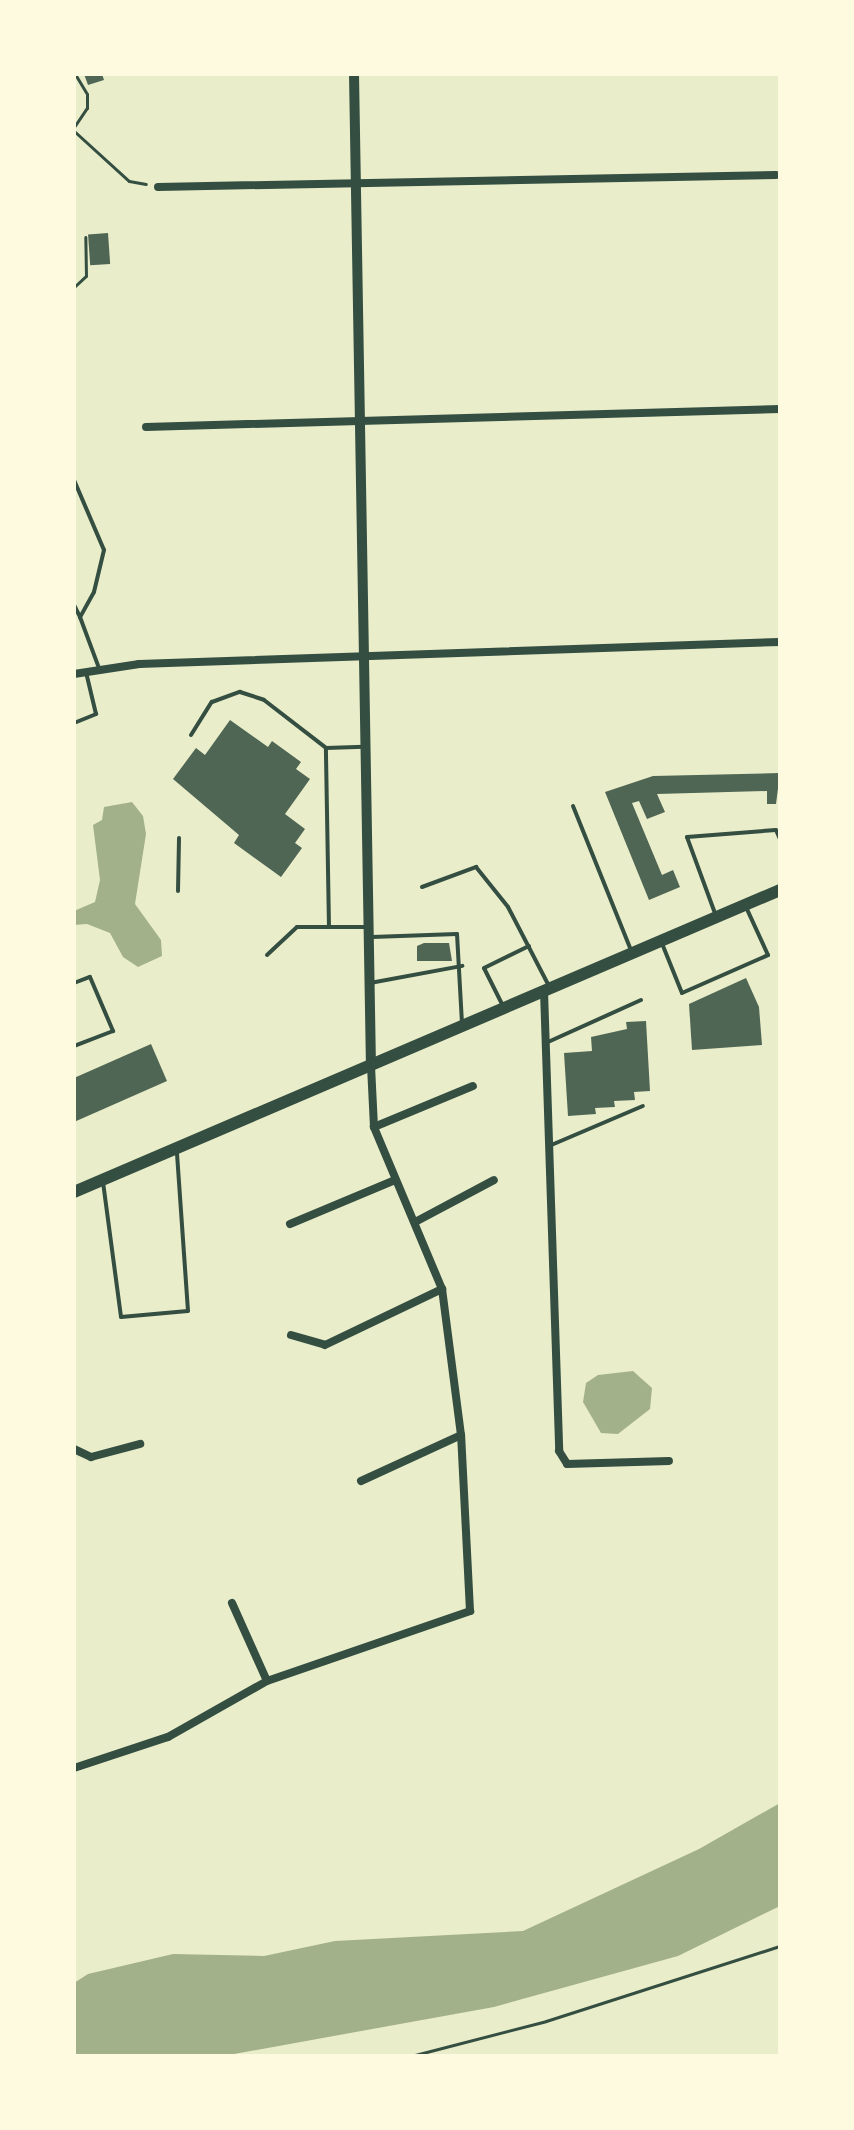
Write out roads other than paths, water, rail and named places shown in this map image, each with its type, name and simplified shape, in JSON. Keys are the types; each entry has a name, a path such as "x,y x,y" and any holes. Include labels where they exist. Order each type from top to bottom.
{"main road":[{"path":"74,1192 780,890"}],"street":[{"path":"74,1768 168,1737 267,1681 470,1611 461,1435 442,1289 417,1221 393,1181 374,1127 354,74"},
{"path":"158,187 776,175"},
{"path":"146,427 780,409"},
{"path":"74,674 99,668 780,642"},
{"path":"547,990 545,1043 559,1451 567,1464 669,1461"},
{"path":"374,1127 473,1086"},
{"path":"417,1221 494,1180"},
{"path":"290,1224 393,1181"},
{"path":"291,1335 325,1345 442,1289"},
{"path":"361,1481 461,1435"},
{"path":"74,1449 91,1457 140,1444"},
{"path":"232,1603 267,1681"}],"lane":[{"path":"74,480 104,550 94,592 80,617"},
{"path":"74,605 99,668"},
{"path":"74,723 96,714 85,669"},
{"path":"191,735 212,702 240,692 264,700 326,748 367,747"},
{"path":"326,748 329,927"},
{"path":"573,806 632,952"},
{"path":"716,917 687,837 776,830 780,839"},
{"path":"178,891 179,838"},
{"path":"422,887 476,867 508,907 529,946 547,990"},
{"path":"660,940 682,993 768,955 745,904"},
{"path":"267,955 297,927 457,934 462,966 462,1026"},
{"path":"504,1008 484,968 529,946"},
{"path":"370,983 462,966"},
{"path":"74,983 90,977 113,1031 74,1046"},
{"path":"545,1043 641,1000"},
{"path":"549,1146 643,1106"},
{"path":"103,1180 121,1317 188,1311 177,1148"}]}
